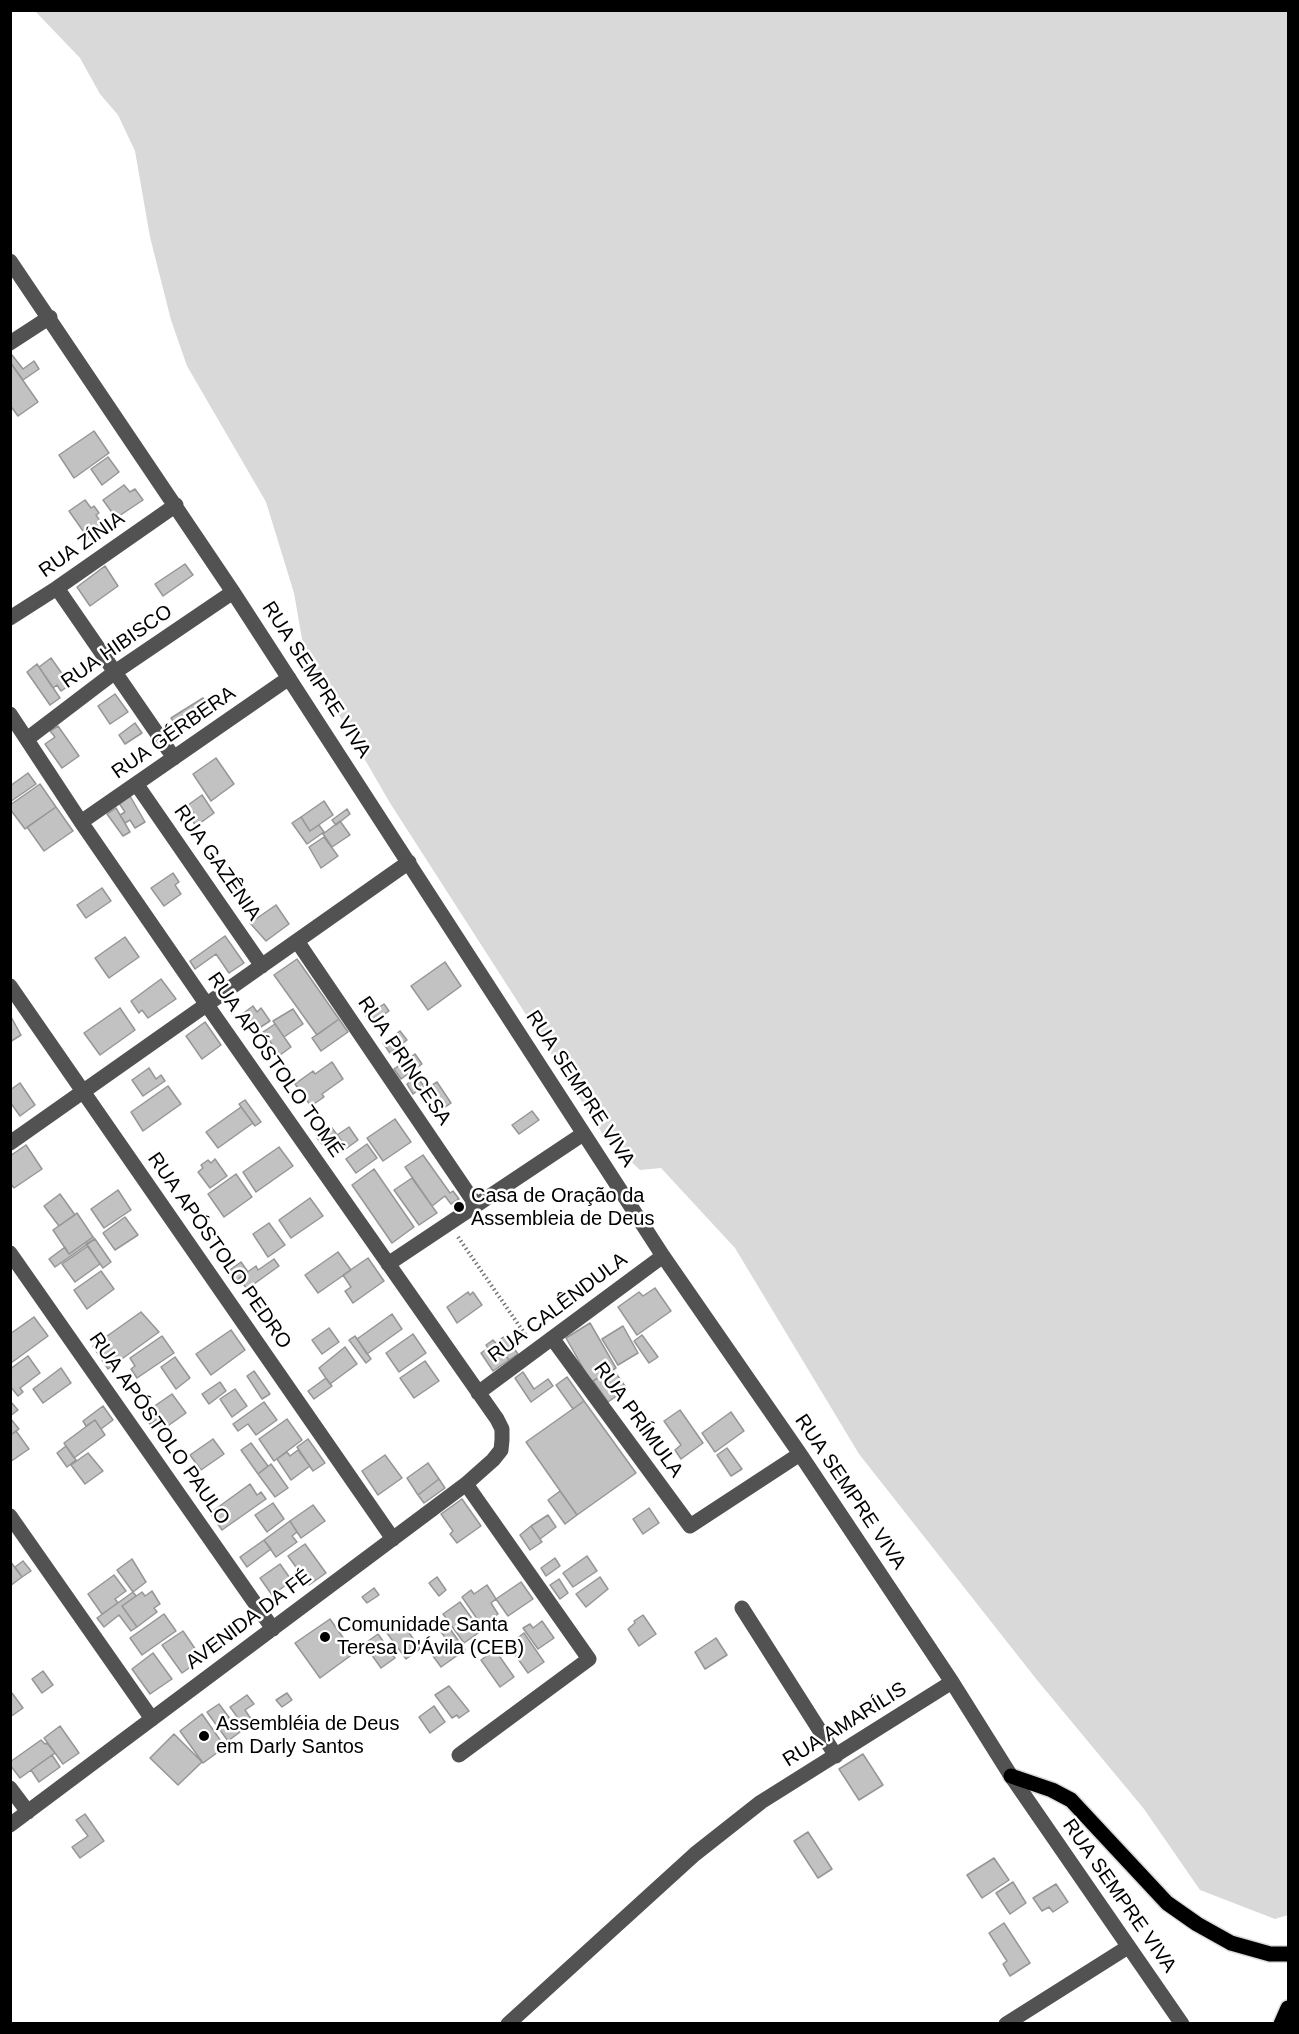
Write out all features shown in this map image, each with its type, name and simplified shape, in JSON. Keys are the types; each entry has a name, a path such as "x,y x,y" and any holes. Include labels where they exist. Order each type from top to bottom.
{"main road":[{"path":"1011,1776 1052,1790 1071,1800 1167,1903 1197,1924 1231,1943 1270,1954 1288,1954"},
{"path":"1281,2024 1288,2008"}],"street":[{"name":"RUA SEMPRE VIVA","path":"10,261 50,317 290,678 663,1256 800,1454 952,1682 1011,1776 1182,2024"},
{"path":"10,343 50,317"},
{"name":"RUA ZÍNIA","path":"13,610 57,588 176,505"},
{"path":"57,588 174,758"},
{"name":"RUA HIBISCO","path":"27,739 115,672 233,592"},
{"name":"RUA GÉRBERA","path":"81,822 290,678"},
{"name":"RUA APÓSTOLO TOMÉ","path":"10,714 207,1005 497,1419 502,1429 502,1440"},
{"name":"RUA GAZÊNIA","path":"137,785 262,966"},
{"path":"10,1143 409,862"},
{"name":"RUA PRINCESA","path":"297,941 476,1205"},
{"name":"RUA APÓSTOLO PEDRO","path":"10,986 393,1539"},
{"path":"388,1264 584,1134"},
{"name":"RUA APÓSTOLO PAULO","path":"10,1253 273,1629"},
{"name":"RUA CALÊNDULA","path":"478,1393 663,1256"},
{"name":"RUA PRÍMULA","path":"552,1338 690,1526 800,1454"},
{"name":"AVENIDA DA FÉ","path":"10,1825 466,1484 493,1460 501,1450 502,1440"},
{"path":"459,1755 589,1659 466,1484"},
{"path":"10,1516 152,1719"},
{"path":"742,1608 836,1756"},
{"name":"RUA AMARÍLIS","path":"508,2024 695,1854 761,1802 952,1682"},
{"path":"10,1788 28,1812"},
{"path":"1006,2024 1128,1947"}],"path":[{"path":"448,1224 536,1350"}],"shaded area":[{"path":"35,11 1288,11 1288,1915 1275,1919 1200,1890 1144,1809 1037,1680 859,1454 735,1248 661,1168 640,1170 604,1136 390,803 305,656 294,593 266,502 187,366 171,320 150,237 135,151 118,115 100,94 80,58"}],"building":[{"path":"12,355 23,369 34,361 39,369 23,380 10,362"},
{"path":"10,362 38,402 18,416 10,405"},
{"path":"94,431 109,453 74,478 59,455"},
{"path":"108,457 119,472 102,485 91,469"},
{"path":"124,485 130,492 135,489 143,500 116,518 103,500"},
{"path":"85,500 99,513 96,515 104,527 88,538 69,511"},
{"path":"185,564 193,575 163,596 155,584"},
{"path":"105,566 118,586 90,606 77,587"},
{"path":"51,658 70,685 61,691 57,685 53,688 39,667"},
{"path":"37,664 60,698 50,705 27,672"},
{"path":"115,694 128,712 110,724 98,706"},
{"path":"203,698 212,710 192,726 191,724 180,731 171,718"},
{"path":"135,723 142,733 125,744 119,735"},
{"path":"58,726 79,756 62,768 45,744 55,737 50,731"},
{"path":"216,758 234,784 211,801 193,774"},
{"path":"28,773 36,784 10,802 10,786"},
{"path":"40,784 56,807 25,829 10,809 10,805"},
{"path":"202,795 214,813 196,826 190,817 194,814 188,805"},
{"path":"130,796 145,822 135,828 130,820 125,823 120,815 125,812 119,803"},
{"path":"324,801 333,815 310,831 301,817"},
{"path":"56,807 73,831 44,851 27,827"},
{"path":"116,808 130,832 123,836 107,814"},
{"path":"347,809 350,814 336,825 332,820"},
{"path":"301,817 310,831 319,825 324,832 307,844 292,823"},
{"path":"340,821 350,835 332,847 323,834"},
{"path":"324,837 338,856 321,868 309,847"},
{"path":"173,873 179,882 175,885 181,894 164,906 151,888"},
{"path":"102,888 111,901 86,918 77,905"},
{"path":"276,905 289,924 266,941 250,923"},
{"path":"225,936 244,963 229,973 216,954 195,969 190,961"},
{"path":"125,937 139,957 109,978 95,958"},
{"path":"297,959 339,1019 317,1035 274,975"},
{"path":"445,962 461,986 428,1010 411,986"},
{"path":"161,979 176,999 148,1018 142,1010 139,1013 131,1001"},
{"path":"384,1004 389,1011 371,1023 366,1016"},
{"path":"253,1006 257,1012 261,1008 270,1021 253,1032 241,1015"},
{"path":"120,1008 135,1030 100,1055 84,1033"},
{"path":"293,1009 303,1024 284,1037 273,1021"},
{"path":"10,1015 21,1035 10,1042"},
{"path":"339,1019 348,1032 321,1051 312,1038"},
{"path":"205,1022 221,1045 202,1059 186,1036"},
{"path":"275,1024 291,1047 280,1055 263,1032"},
{"path":"400,1031 407,1040 390,1053 383,1043"},
{"path":"415,1054 422,1064 401,1079 394,1069"},
{"path":"332,1062 343,1079 322,1094 324,1097 311,1106 295,1084 313,1071 315,1074"},
{"path":"149,1068 156,1079 161,1075 165,1081 143,1096 132,1080"},
{"path":"417,1077 424,1086 413,1094 407,1084"},
{"path":"437,1082 451,1103 441,1110 426,1089"},
{"path":"20,1083 35,1105 20,1116 10,1102 10,1090"},
{"path":"168,1086 181,1104 143,1131 131,1112"},
{"path":"245,1100 261,1122 255,1126 239,1104"},
{"path":"241,1107 253,1123 218,1148 206,1132"},
{"path":"532,1111 539,1120 519,1134 512,1125"},
{"path":"395,1119 411,1142 383,1161 367,1138"},
{"path":"349,1127 358,1140 347,1148 337,1135"},
{"path":"332,1128 347,1148 333,1158 317,1138"},
{"path":"367,1144 377,1158 356,1173 346,1159"},
{"path":"26,1145 42,1169 14,1188 10,1183 10,1156"},
{"path":"279,1147 293,1166 256,1192 243,1172"},
{"path":"423,1155 450,1193 453,1191 459,1199 451,1204 445,1196 432,1206 405,1167"},
{"path":"215,1159 227,1176 210,1188 198,1172 203,1168 201,1165 208,1160 211,1163"},
{"path":"374,1169 414,1227 392,1243 352,1185"},
{"path":"236,1174 252,1197 224,1217 208,1194"},
{"path":"412,1178 437,1213 419,1225 394,1190"},
{"path":"118,1190 131,1210 104,1228 91,1209"},
{"path":"60,1194 75,1215 59,1226 44,1206"},
{"path":"310,1198 323,1216 291,1238 279,1220"},
{"path":"77,1213 93,1237 69,1254 53,1230"},
{"path":"125,1217 138,1235 115,1250 103,1233"},
{"path":"269,1223 285,1245 268,1257 253,1234"},
{"path":"93,1237 95,1239 55,1267 49,1259 65,1247 69,1254"},
{"path":"95,1239 111,1262 103,1268 86,1244"},
{"path":"88,1246 100,1264 75,1282 62,1264"},
{"path":"338,1252 351,1270 318,1293 305,1275"},
{"path":"368,1258 384,1281 353,1303 345,1291 351,1287 343,1275"},
{"path":"274,1259 279,1266 247,1289 239,1278 256,1266 258,1270"},
{"path":"241,1262 248,1272 234,1282 227,1272"},
{"path":"101,1271 114,1289 87,1309 74,1290"},
{"path":"655,1288 671,1311 637,1335 618,1307 639,1292 643,1296"},
{"path":"468,1292 470,1295 473,1292 482,1305 457,1323 447,1307"},
{"path":"141,1312 159,1332 108,1369 93,1346"},
{"path":"392,1314 402,1329 367,1354 357,1339"},
{"path":"34,1317 48,1336 11,1363 10,1334"},
{"path":"590,1323 616,1368 591,1382 566,1338"},
{"path":"623,1326 638,1353 618,1365 602,1339"},
{"path":"329,1328 339,1342 322,1354 312,1340"},
{"path":"231,1330 245,1350 211,1375 196,1354"},
{"path":"413,1334 426,1353 399,1372 386,1353"},
{"path":"642,1335 658,1357 649,1363 634,1341"},
{"path":"162,1336 174,1353 137,1378 131,1369 135,1366 130,1358"},
{"path":"355,1336 371,1359 366,1363 349,1340"},
{"path":"505,1336 518,1354 509,1360 496,1342"},
{"path":"493,1340 509,1360 493,1371 481,1353"},
{"path":"345,1347 357,1364 330,1384 319,1368"},
{"path":"28,1356 40,1373 20,1388 23,1392 18,1396 10,1386 10,1369"},
{"path":"175,1357 190,1378 176,1389 161,1367"},
{"path":"425,1361 439,1381 414,1398 400,1378"},
{"path":"61,1368 71,1383 43,1403 33,1389"},
{"path":"613,1369 627,1389 608,1402 593,1381"},
{"path":"254,1371 270,1394 262,1399 247,1376"},
{"path":"523,1372 534,1389 548,1379 553,1386 531,1402 515,1378"},
{"path":"567,1377 584,1401 573,1409 556,1385"},
{"path":"326,1378 332,1386 314,1399 308,1391"},
{"path":"220,1382 226,1391 209,1404 202,1394"},
{"path":"235,1389 247,1406 232,1417 220,1399"},
{"path":"172,1394 186,1413 162,1430 156,1420 150,1424 143,1414"},
{"path":"10,1401 18,1410 10,1416"},
{"path":"584,1401 636,1473 577,1515 526,1442"},
{"path":"264,1402 277,1420 256,1435 248,1424 238,1431 233,1424"},
{"path":"103,1406 113,1420 101,1429 95,1420 86,1426 83,1421"},
{"path":"680,1410 703,1443 681,1459 675,1450 681,1445 664,1421"},
{"path":"731,1412 744,1431 715,1452 702,1433"},
{"path":"10,1418 19,1429 11,1435 10,1434"},
{"path":"287,1419 302,1440 274,1461 259,1439"},
{"path":"95,1420 105,1435 74,1458 64,1443"},
{"path":"16,1431 29,1449 10,1462 10,1435"},
{"path":"213,1439 224,1454 201,1470 190,1455"},
{"path":"308,1439 325,1463 313,1471 297,1447"},
{"path":"251,1443 268,1466 258,1474 241,1450"},
{"path":"66,1446 76,1460 67,1467 57,1453"},
{"path":"727,1448 742,1469 731,1476 717,1455"},
{"path":"298,1450 310,1466 291,1480 277,1459 287,1452 290,1456"},
{"path":"88,1453 103,1471 85,1484 71,1465"},
{"path":"385,1455 402,1478 378,1495 362,1471"},
{"path":"428,1463 439,1479 418,1495 407,1478"},
{"path":"271,1464 288,1488 275,1497 258,1474"},
{"path":"439,1479 445,1488 424,1503 418,1495"},
{"path":"250,1484 257,1495 261,1492 266,1499 222,1530 210,1513"},
{"path":"560,1491 577,1515 565,1524 548,1500"},
{"path":"462,1499 481,1526 457,1543 450,1534 453,1531 441,1514"},
{"path":"273,1503 284,1519 267,1532 255,1515"},
{"path":"313,1505 325,1521 301,1538 290,1521"},
{"path":"649,1508 659,1523 643,1534 633,1519"},
{"path":"548,1515 556,1527 540,1539 531,1526"},
{"path":"290,1521 297,1532 292,1536 297,1542 276,1557 264,1540"},
{"path":"531,1526 542,1542 530,1550 520,1535"},
{"path":"264,1540 271,1549 247,1567 240,1557"},
{"path":"305,1544 326,1573 309,1585 288,1556"},
{"path":"587,1556 597,1571 573,1587 563,1573"},
{"path":"555,1558 560,1566 546,1576 541,1568"},
{"path":"132,1559 146,1582 133,1592 117,1570"},
{"path":"10,1561 22,1577 10,1586"},
{"path":"23,1561 31,1571 22,1577 15,1567"},
{"path":"280,1564 292,1581 272,1595 260,1578"},
{"path":"114,1575 126,1591 115,1599 118,1603 102,1614 88,1594"},
{"path":"437,1577 446,1590 439,1596 429,1583"},
{"path":"600,1577 608,1589 586,1607 576,1594"},
{"path":"559,1579 568,1593 560,1599 550,1585"},
{"path":"521,1582 533,1599 508,1616 496,1599"},
{"path":"487,1585 496,1599 491,1603 498,1614 482,1626 462,1597 471,1590 474,1594"},
{"path":"374,1588 379,1595 367,1603 362,1597"},
{"path":"152,1591 160,1604 154,1608 157,1612 137,1627 122,1606 142,1592 145,1596"},
{"path":"133,1592 136,1596 122,1606 137,1627 131,1631 119,1615 104,1627 97,1618"},
{"path":"460,1602 481,1631 464,1643 443,1614"},
{"path":"164,1614 176,1631 142,1655 130,1638"},
{"path":"643,1615 656,1634 639,1646 628,1629"},
{"path":"330,1619 349,1646 352,1644 357,1651 320,1678 295,1643"},
{"path":"542,1621 554,1638 538,1649 523,1628 530,1624 533,1628"},
{"path":"402,1622 420,1649 406,1659 387,1633"},
{"path":"448,1626 465,1650 441,1667 430,1652 447,1640 441,1632"},
{"path":"183,1631 202,1659 182,1673 162,1645"},
{"path":"524,1633 544,1662 528,1673 508,1645"},
{"path":"378,1634 395,1658 381,1668 364,1644"},
{"path":"716,1638 727,1655 705,1669 695,1652"},
{"path":"495,1650 514,1677 500,1687 481,1660"},
{"path":"153,1653 172,1679 150,1694 132,1669"},
{"path":"43,1671 53,1685 42,1693 32,1679"},
{"path":"449,1686 469,1711 459,1718 457,1715 452,1718 435,1695"},
{"path":"12,1693 23,1708 10,1717 10,1694"},
{"path":"287,1693 292,1700 282,1707 276,1700"},
{"path":"247,1695 254,1704 245,1710 251,1719 243,1725 230,1707"},
{"path":"219,1704 240,1732 228,1741 207,1712"},
{"path":"434,1706 445,1722 430,1733 419,1717"},
{"path":"202,1714 225,1747 203,1763 180,1731"},
{"path":"60,1726 79,1753 63,1764 44,1738"},
{"path":"174,1734 202,1762 178,1785 150,1758"},
{"path":"41,1740 47,1743 55,1753 20,1778 10,1762"},
{"path":"863,1754 883,1785 859,1800 839,1769"},
{"path":"52,1755 60,1767 39,1782 31,1770"},
{"path":"85,1814 104,1841 80,1858 72,1847 88,1836 76,1820"},
{"path":"808,1832 832,1869 818,1878 794,1841"},
{"path":"994,1858 1009,1880 982,1898 967,1875"},
{"path":"1013,1882 1026,1903 1010,1914 996,1893"},
{"path":"1056,1884 1068,1902 1053,1912 1049,1907 1042,1911 1033,1898"},
{"path":"1004,1923 1030,1963 1010,1976 1003,1964 1007,1961 989,1933"}],"place":[{"name":"Casa de Oração da Assembleia de Deus","path":"459,1207"},
{"name":"Comunidade Santa Teresa D'Ávila (CEB)","path":"325,1637"},
{"name":"Assembléia de Deus em Darly Santos","path":"204,1736"}]}
